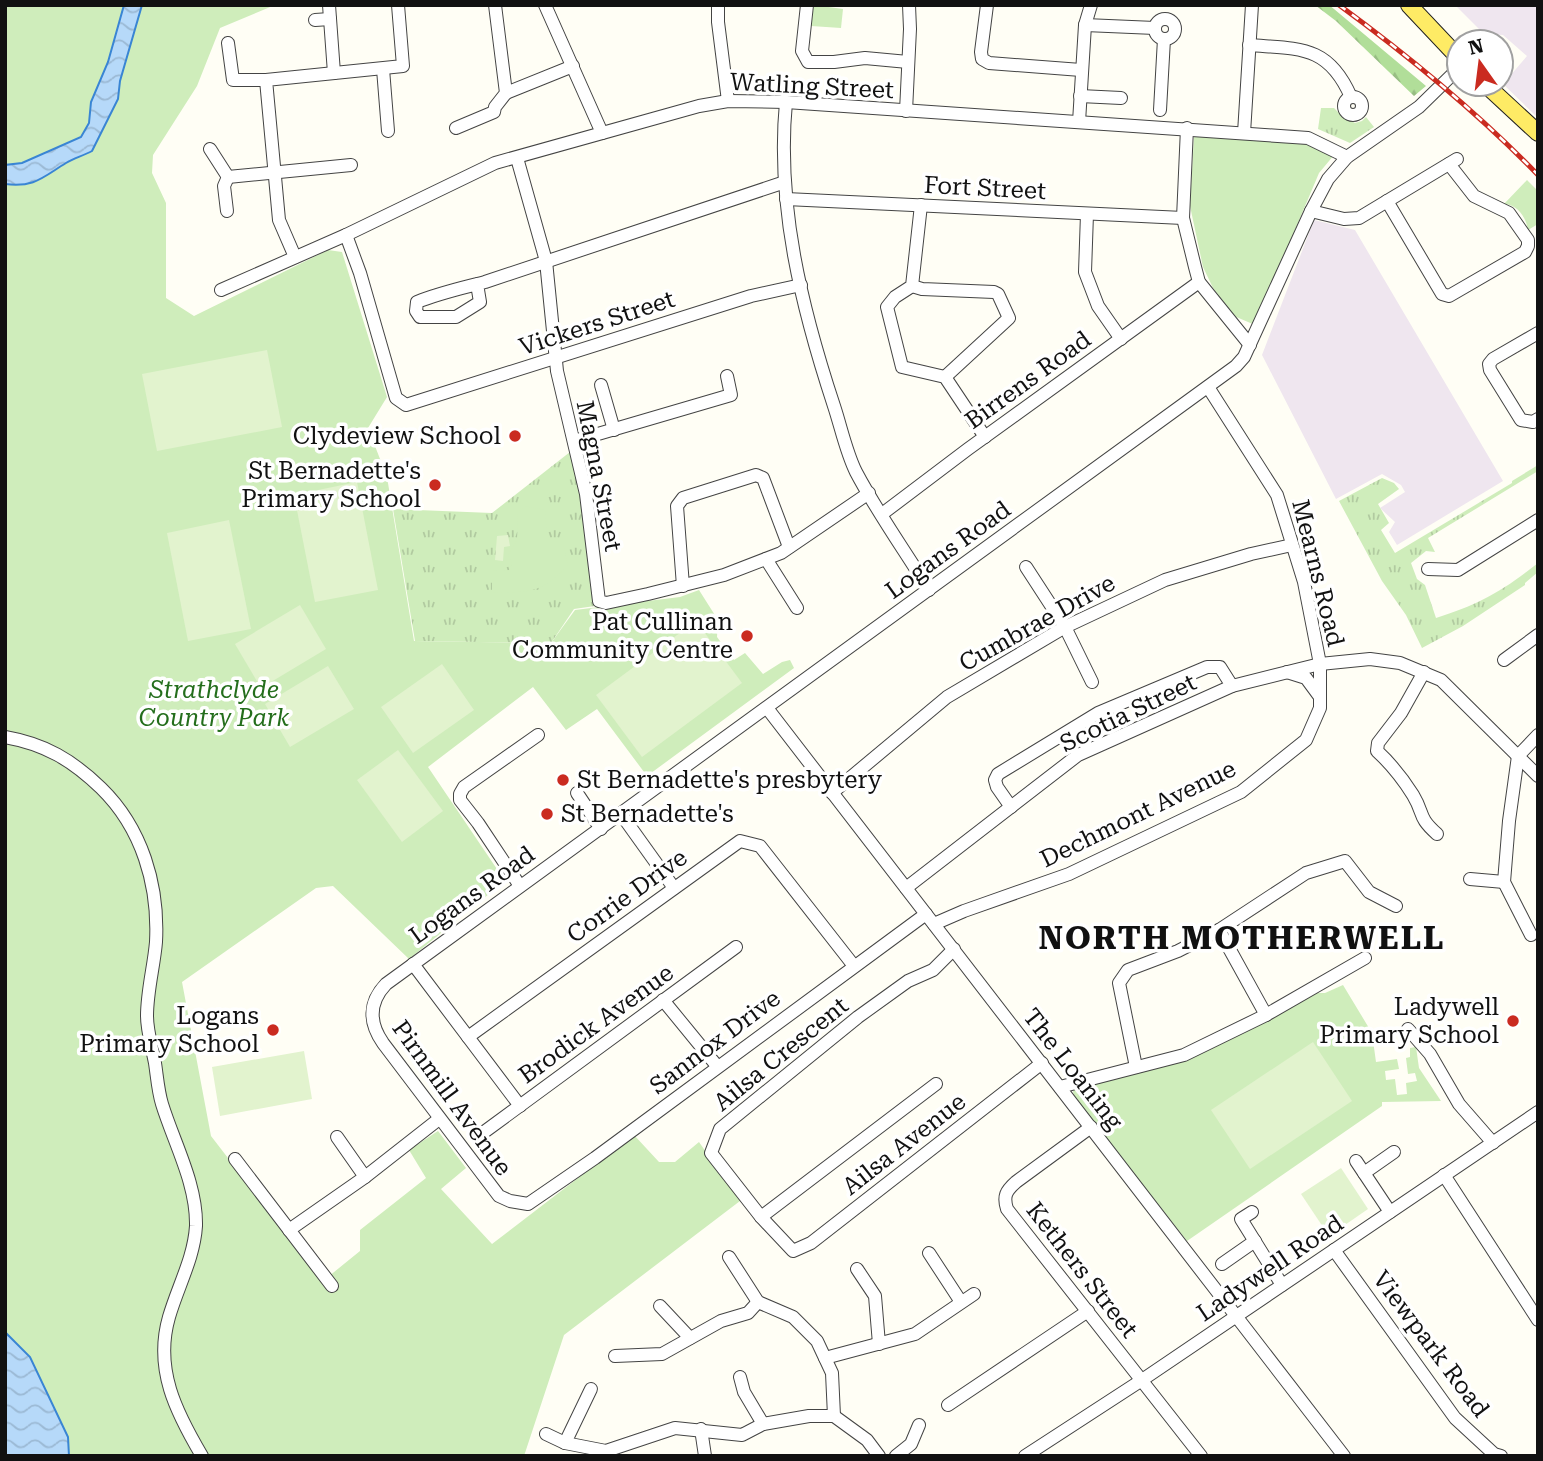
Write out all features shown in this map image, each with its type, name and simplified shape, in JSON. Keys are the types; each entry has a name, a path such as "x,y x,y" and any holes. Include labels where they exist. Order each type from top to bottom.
{"main road":[{"path":"1409,5 1445,43"},
{"path":"1500,98 1538,133"}],"street":[{"path":"329,5 334,73"},
{"path":"228,43 233,80 266,80 403,66 398,5"},
{"path":"495,5 506,93"},
{"path":"545,5 602,133"},
{"path":"718,5 728,101"},
{"path":"807,5 802,51 808,62 865,58 908,62"},
{"path":"906,111 909,5"},
{"path":"987,5 982,59 989,63 1082,70"},
{"path":"1079,122 1085,25 1091,5"},
{"path":"1164,39 1156,34 1166,5"},
{"path":"1244,132 1252,5"},
{"path":"314,20 330,19"},
{"path":"1085,25 1171,21 1175,30 1173,36 1164,39"},
{"path":"1160,110 1164,39"},
{"path":"1249,45 1313,52 1333,69 1351,97"},
{"path":"216,66 230,64"},
{"path":"456,128 494,112 506,93 573,66"},
{"path":"383,69 388,131"},
{"path":"266,80 279,220 295,257"},
{"name":"Logans Road","path":"378,994 386,984 413,964 1236,366 1250,345 1320,190 1347,156 1419,107 1445,82"},
{"path":"1080,96 1121,98"},
{"name":"Watling Street","path":"221,290 346,235 472,174 517,158 671,113 728,101 786,102 1244,132 1308,138 1347,156"},
{"path":"786,102 783,132 786,199 813,342 855,470 929,590"},
{"path":"1187,128 1183,218 1199,282 1250,345"},
{"path":"211,149 226,183 227,211"},
{"name":"Magna Street","path":"517,158 546,261 555,359 586,494 599,600 606,603 683,586"},
{"path":"1311,211 1344,219 1359,218 1387,201 1453,162 1474,196 1509,213 1528,240 1528,246 1525,252 1449,296 1442,294 1387,201"},
{"path":"211,191 226,183 275,172 351,165"},
{"path":"477,284 480,302 456,317 420,317 416,311 417,302 785,182"},
{"name":"Fort Street","path":"786,199 1183,218"},
{"path":"912,286 921,205"},
{"path":"1087,214 1085,272 1098,306 1121,338"},
{"name":"Vickers Street","path":"346,235 360,273 396,398 406,405 751,296 801,285"},
{"name":"Birrens Road","path":"882,514 1199,282"},
{"path":"945,377 1009,318 998,294 912,286 895,297 887,307 902,367 945,377 985,437"},
{"path":"1538,333 1489,364 1521,421 1533,422 1538,419"},
{"path":"574,441 731,395 727,376"},
{"path":"601,385 614,430"},
{"name":"Mearns Road","path":"1208,387 1277,495 1304,582 1320,664"},
{"path":"789,547 762,478 756,475 678,501 683,586 724,575 766,559 789,547 869,493"},
{"path":"1428,569 1458,570 1538,520"},
{"name":"Cumbrae Drive","path":"832,793 947,697 1065,627 1165,580 1251,554 1292,545"},
{"path":"766,559 797,608"},
{"path":"1026,567 1065,627 1092,682"},
{"path":"1504,660 1538,635"},
{"name":"Scotia Street","path":"906,888 1078,755 1232,686 1320,664 1370,659 1400,663 1441,680 1538,776"},
{"name":"Dechmont Avenue","path":"930,919 964,911 1069,874 1241,792 1306,740 1320,708 1320,664"},
{"name":"Scotia Street","path":"1012,807 997,787 995,780 998,774 1098,713 1207,667 1220,667 1232,686"},
{"path":"1284,671 1306,678 1320,697"},
{"path":"1424,672 1401,713 1378,743 1377,751 1393,766 1415,797 1422,821 1437,834"},
{"name":"The Loaning","path":"767,708 1343,1456"},
{"path":"520,886 460,800 460,794 464,787 538,735"},
{"path":"1531,935 1504,882 1518,756 1538,735"},
{"path":"5,737 33,742 85,772 117,804 132,825 146,860 155,898 156,941 147,1016 161,1101 192,1192 196,1226 188,1266 169,1318 163,1352 165,1374 172,1400 202,1456"},
{"path":"577,793 601,829"},
{"path":"621,814 674,888"},
{"name":"Corrie Drive","path":"468,1037 740,841 760,846 854,966"},
{"path":"1136,1067 1119,983 1128,970 1178,951 1219,930 1306,873 1345,861 1369,892 1396,906"},
{"path":"1470,879 1504,882"},
{"name":"Sannox Drive","path":"528,1203 595,1158 854,966 930,919"},
{"path":"1219,930 1266,1016"},
{"name":"Brodick Avenue","path":"480,1135 736,947"},
{"name":"Ailsa Crescent","path":"789,1249 711,1153 720,1129 858,1017 908,981 933,970 954,949"},
{"path":"1060,1087 1184,1055 1266,1016 1366,958"},
{"path":"413,964 520,1105"},
{"name":"Pirnmill Avenue","path":"378,994 372,1011 377,1034 499,1196 510,1201 528,1203"},
{"path":"663,1000 717,1066"},
{"path":"1408,1028 1430,1054 1459,1104 1493,1143"},
{"name":"Ailsa Avenue","path":"789,1249 793,1251 811,1243 1042,1063"},
{"path":"761,1217 936,1084"},
{"name":"Ladywell Road","path":"1025,1456 1538,1112"},
{"path":"289,1230 365,1177 439,1119"},
{"name":"Kethers Street","path":"1091,1127 1016,1182 1006,1191 1004,1200 1007,1209 1200,1456"},
{"path":"337,1137 365,1177"},
{"path":"1364,1173 1394,1152"},
{"path":"1356,1161 1390,1212"},
{"path":"235,1165 332,1286"},
{"path":"1444,1175 1538,1320"},
{"path":"1252,1212 1241,1219 1282,1285"},
{"path":"1222,1264 1255,1241"},
{"name":"Viewpark Road","path":"1334,1250 1455,1418 1494,1454 1501,1456"},
{"path":"946,1254 932,1257 961,1302"},
{"path":"729,1257 758,1302 793,1317 817,1341 832,1373 834,1416"},
{"path":"857,1269 867,1296 875,1296 879,1344"},
{"path":"825,1358 915,1334 974,1294"},
{"path":"615,1356 662,1354 721,1321 748,1313 758,1302"},
{"path":"660,1306 690,1338"},
{"path":"671,1318 682,1309"},
{"path":"948,1405 1088,1311"},
{"path":"635,1341 635,1355"},
{"path":"740,1377 744,1392 764,1424"},
{"path":"565,1443 591,1389"},
{"path":"729,1395 744,1392"},
{"path":"546,1434 565,1443 606,1451 675,1428 742,1435 764,1424 809,1416 834,1416 867,1440 879,1456"},
{"path":"896,1456 911,1444 919,1425"},
{"path":"701,1429 705,1456"}],"shaded area":[{"path":"1455,5 1538,5 1538,118 1515,96 1515,70 1527,56 1515,46 1515,28 1478,28"},
{"path":"1314,220 1355,230 1503,481 1397,545 1389,532 1395,522 1380,508 1405,492 1401,485 1382,474 1336,499 1262,355"}],"green space":[{"name":"Strathclyde Country Park","path":"5,5 275,5 220,28 197,86 153,155 152,173 166,203 166,298 194,316 328,250 342,252 387,397 368,428 387,477 414,641 551,643 575,610 680,597 699,590 718,620 717,637 734,660 745,653 763,674 790,660 794,668 647,776 597,709 566,730 533,687 428,767 505,881 409,959 333,886 316,888 182,982 211,1136 323,1281 360,1251 360,1230 426,1178 409,1150 438,1131 466,1168 441,1189 492,1244 634,1135 659,1162 675,1162 699,1142 740,1201 564,1335 524,1456 5,1456"},
{"path":"814,5 843,9 841,28 811,26"},
{"path":"1315,5 1329,5 1426,86 1414,96 1336,21"},
{"path":"1321,108 1334,108 1355,123 1366,117 1374,127 1350,143 1318,129"},
{"path":"1196,136 1303,141 1334,155 1319,173 1255,325 1234,316 1213,288 1203,267 1190,206"},
{"path":"1527,180 1538,191 1538,224 1528,230 1520,212 1504,204"},
{"path":"267,350 282,427 157,451 142,374"},
{"path":"570,452 583,495 595,606 574,609 551,643 415,641 393,509 492,513"},
{"path":"1538,465 1538,471 1428,538 1435,552 1426,551 1411,563 1417,579 1425,585 1436,618 1490,596 1538,563 1538,572 1525,585 1463,626 1422,648 1406,615 1382,581 1339,501 1382,478 1394,483 1399,489 1378,504 1389,523 1381,530 1395,553"},
{"path":"357,482 378,590 315,602 294,495"},
{"path":"524,506 545,510 547,536 563,544 568,565 550,582 534,590 492,593 492,571 509,570 512,564 508,555 517,540 518,513"},
{"path":"229,520 251,629 188,641 167,533"},
{"path":"508,535 510,546 504,547 503,561 495,560 497,536"},
{"path":"300,605 326,649 261,688 235,644"},
{"path":"696,621 742,683 642,757 596,695"},
{"path":"442,664 474,710 413,753 381,707"},
{"path":"328,666 354,709 290,747 265,704"},
{"path":"398,750 443,811 402,842 357,780"},
{"path":"1343,985 1372,1033 1376,1062 1397,1059 1399,1069 1385,1071 1386,1080 1395,1079 1397,1095 1407,1094 1406,1083 1417,1081 1415,1073 1408,1074 1406,1058 1410,1057 1410,1048 1416,1047 1419,1068 1441,1101 1382,1102 1382,1106 1187,1241 1074,1098 1073,1091 1152,1068 1307,993 1325,993"},
{"path":"1313,1042 1352,1101 1250,1169 1211,1110"},
{"path":"304,1051 312,1099 220,1116 212,1067"},
{"path":"1341,1168 1368,1209 1329,1236 1301,1194"}],"water":[{"path":"124,5 142,5 120,81 118,99 92,151 31,183 5,184 5,165 22,163 81,137 89,123 91,102 108,62"},
{"path":"5,1332 30,1357 68,1437 69,1456 5,1456"}],"railway":[{"path":"1339,5 1442,86 1538,175"}],"place":[{"name":"Clydeview School","path":"515,436"},
{"name":"St Bernadette's Primary School","path":"435,485"},
{"name":"Pat Cullinan Community Centre","path":"747,636"},
{"name":"St Bernadette's presbytery","path":"563,780"},
{"name":"St Bernadette's","path":"547,814"},
{"name":"Ladywell Primary School","path":"1513,1021"},
{"name":"Logans Primary School","path":"273,1030"}],"district":[{"name":"NORTH MOTHERWELL","path":"1242,938"}]}
